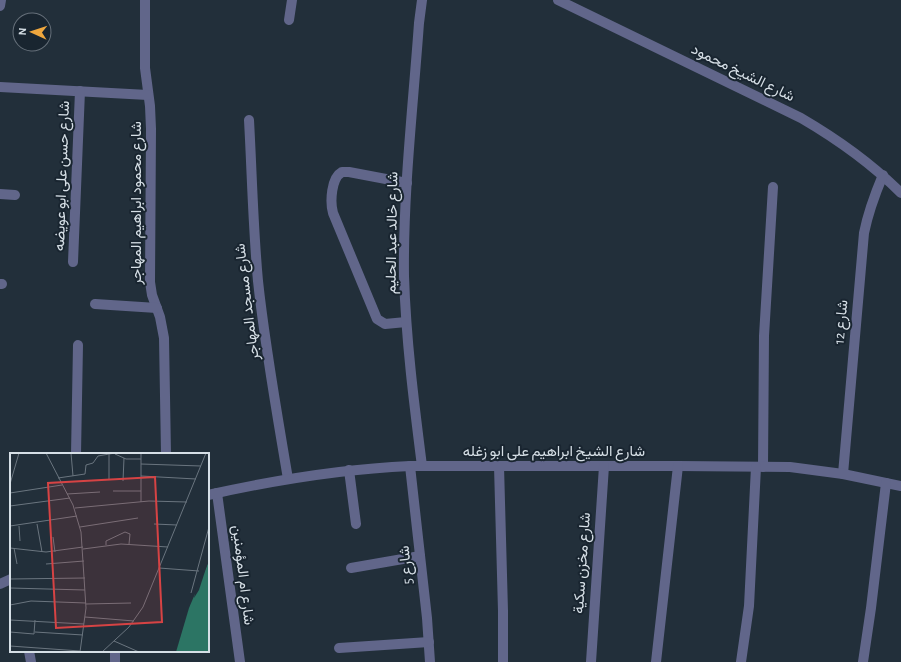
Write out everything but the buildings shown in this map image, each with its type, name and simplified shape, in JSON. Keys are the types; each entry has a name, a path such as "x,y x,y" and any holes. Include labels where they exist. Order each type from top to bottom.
{"street":[{"path":"0,6 1,0"},
{"name":"شارع محمود ابراهيم المهاجر","path":"145,0 145,68 151,129 150,282 160,317 164,338 166,453"},
{"path":"289,20 292,0"},
{"name":"شارع خالد عبد الحليم","path":"422,0 404,229 406,322 422,466"},
{"name":"شارع الشيخ محمود","path":"560,0 801,118 832,136 862,158 883,175 901,193"},
{"path":"0,88 148,95"},
{"name":"شارع حسن على ابو عويضه","path":"73,262 80,92"},
{"name":"شارع مسجد المهاجر","path":"249,120 258,281 265,336 288,479"},
{"path":"406,322 385,324 377,319 333,213 331,201 336,177 342,172 407,183"},
{"name":"شارع 12","path":"843,474 864,233 868,213 883,175"},
{"path":"741,662 749,606 760,467 764,336 773,188"},
{"path":"0,194 15,195"},
{"path":"95,304 157,308"},
{"path":"76,453 78,345"},
{"name":"شارع الشيخ ابراهيم على ابو زغله","path":"213,494 288,479 349,470 410,466 678,466 790,468 843,474 901,486"},
{"name":"شارع 5","path":"410,466 430,662"},
{"path":"499,466 503,662"},
{"name":"شارع مخزن سكية","path":"591,662 604,466"},
{"path":"656,662 678,466"},
{"path":"349,470 356,524"},
{"path":"863,662 886,483"},
{"name":"شارع ام المؤمنين","path":"213,494 240,662"},
{"path":"351,568 420,556"},
{"path":"0,584 10,579"},
{"path":"339,648 429,642"},
{"path":"29,652 31,662"},
{"path":"114,652 115,662"}]}
